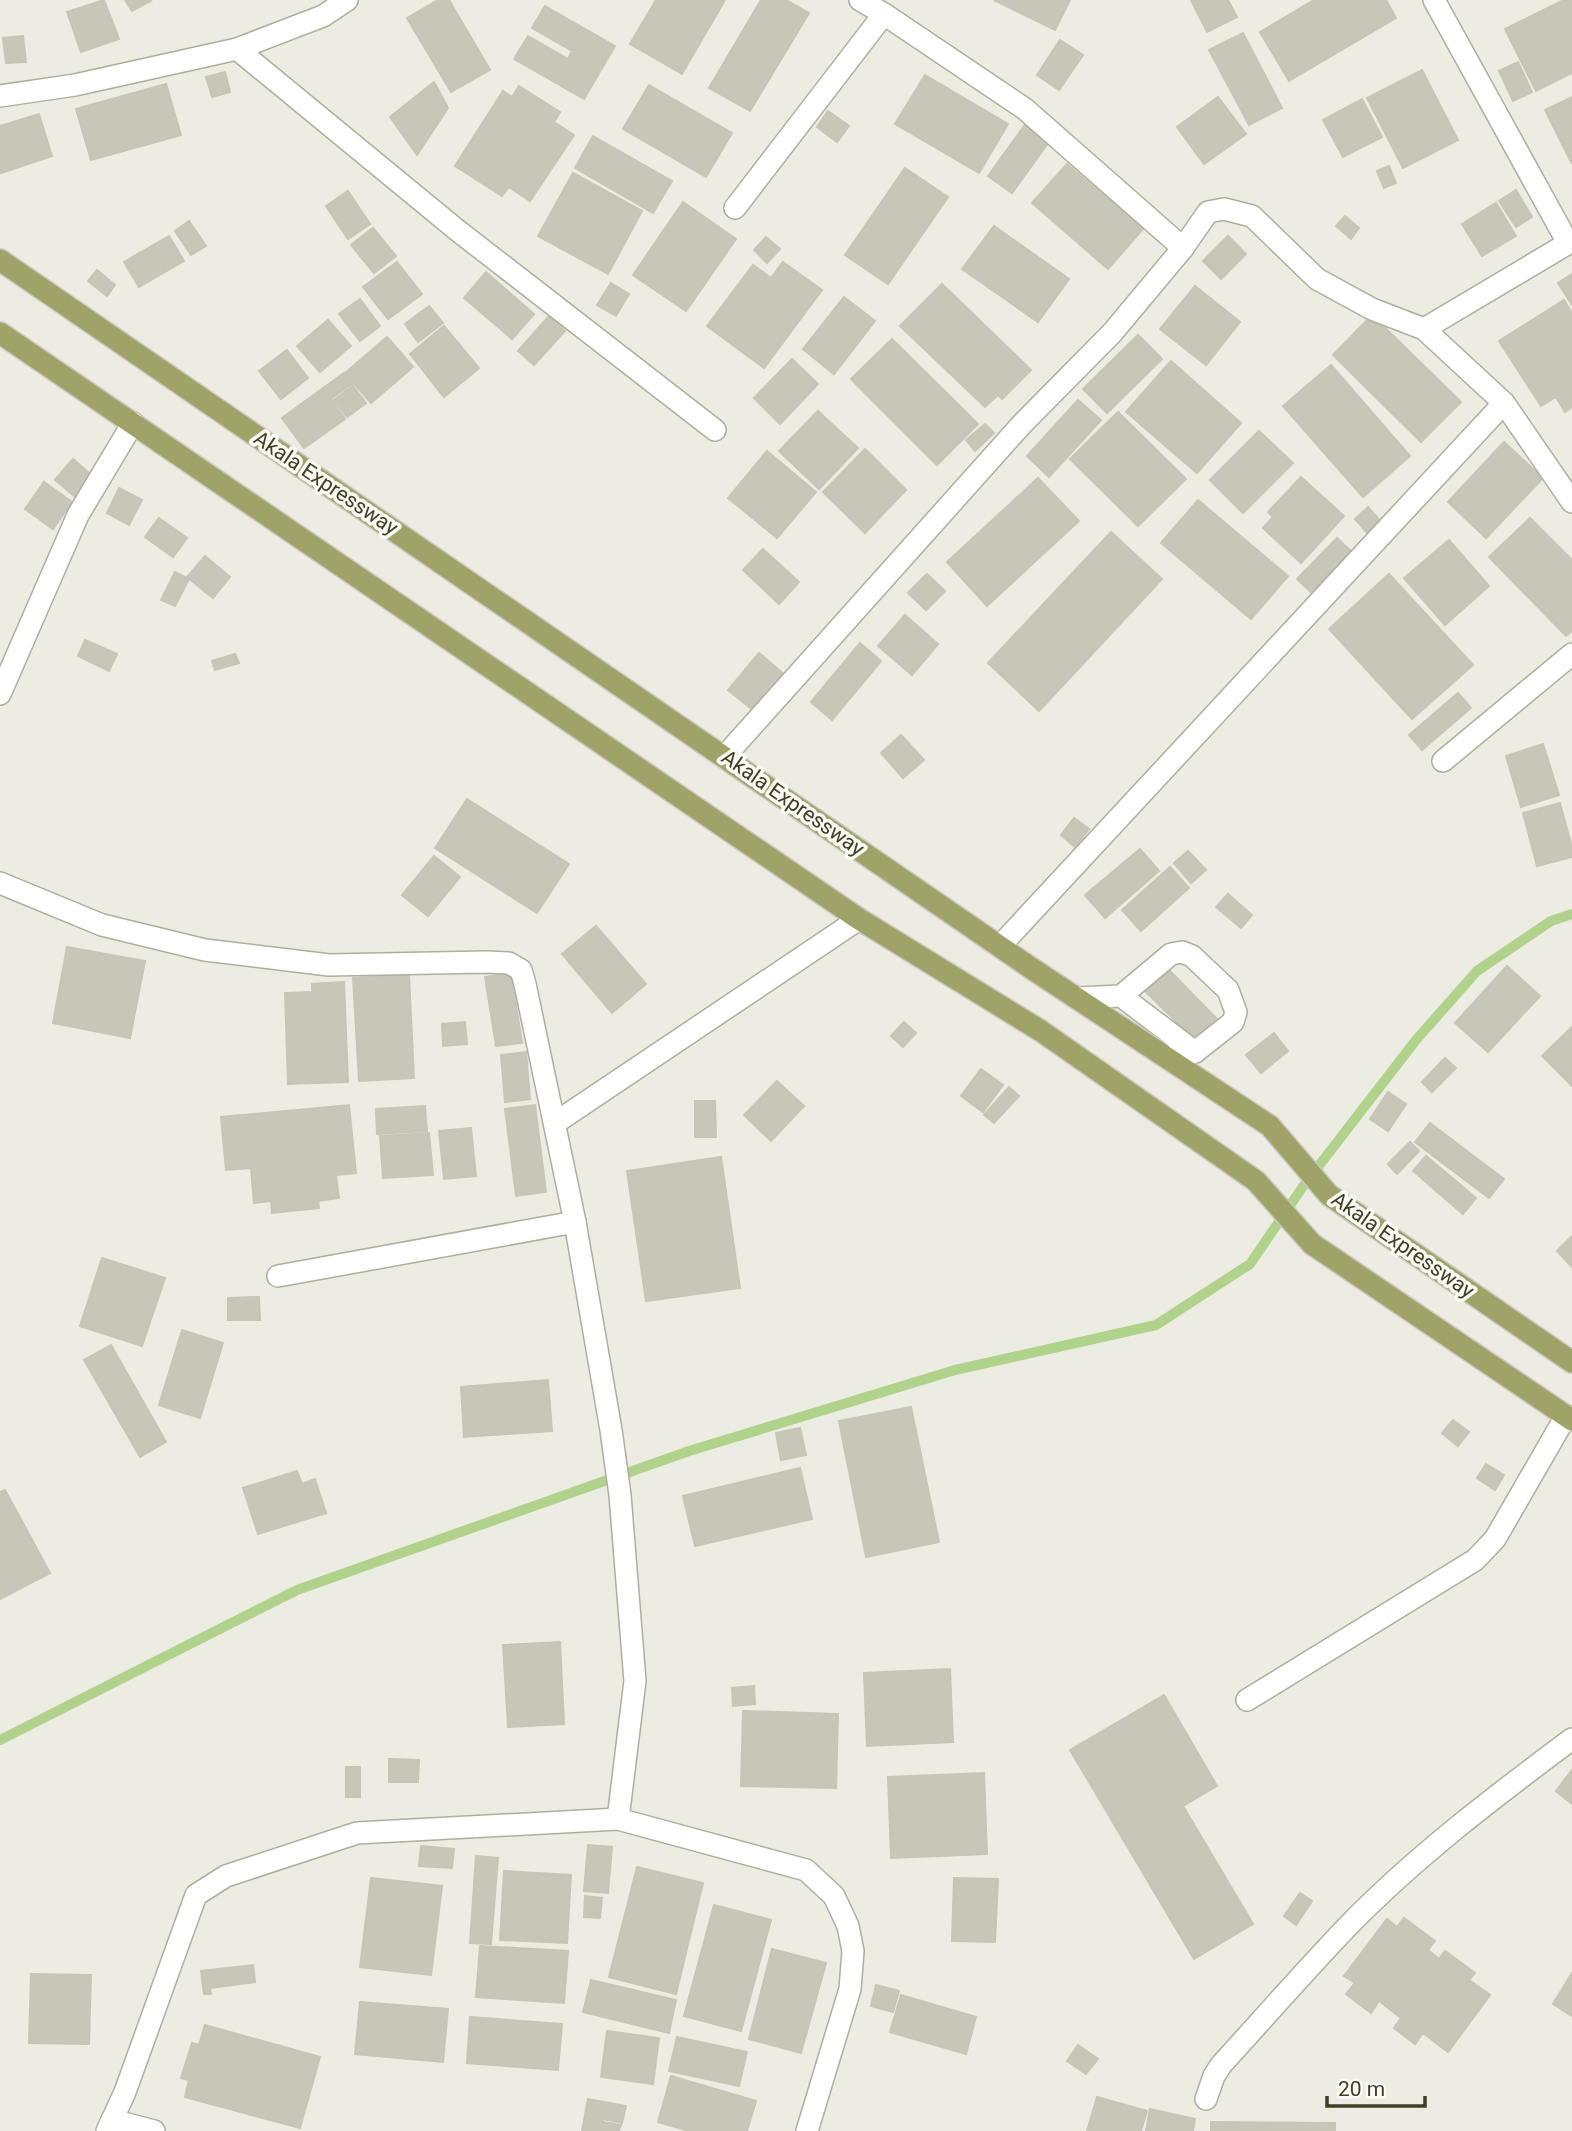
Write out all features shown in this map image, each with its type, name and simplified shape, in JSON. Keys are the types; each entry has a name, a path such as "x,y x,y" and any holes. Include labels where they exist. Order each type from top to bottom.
{"main road":[{"name":"Akala Expressway","path":"0,260 1031,968 1270,1126 1329,1195 1572,1363"},
{"path":"0,333 859,919 1041,1031 1256,1181 1312,1244 1569,1418"}],"street":[{"path":"0,96 75,85 237,49 323,16 347,0"},
{"path":"860,0 1025,109 1183,248"},
{"path":"1424,329 1570,242 1434,0"},
{"path":"735,208 884,14"},
{"path":"237,49 457,230 715,430"},
{"path":"725,756 1014,433 1112,333 1183,248 1208,212 1224,209 1252,216 1317,279 1372,309 1424,329 1504,403 1572,502"},
{"path":"1000,946 1504,403"},
{"path":"0,694 78,514 133,423"},
{"path":"1443,761 1572,654"},
{"path":"0,883 102,925 205,950 329,965 509,963 521,970 575,1222 620,1495 635,1681 618,1819"},
{"path":"555,1123 859,919"},
{"path":"1078,998 1121,996 1171,954 1182,952 1192,956 1228,990 1236,1012 1233,1022 1195,1052 1167,1057"},
{"path":"1121,996 1195,1052"},
{"path":"278,1276 575,1222"},
{"path":"1247,1700 1475,1560 1495,1539 1569,1418"},
{"path":"1206,2099 1221,2065 1348,1926 1416,1862 1501,1792 1572,1739"},
{"path":"154,2131 109,2126 125,2092 196,1895 226,1876 357,1833 618,1819 806,1871 834,1896 848,1926 853,1951 850,1989 807,2131"}],"building":[{"path":"104,0 119,39 81,52 67,12"},
{"path":"125,0 152,0 132,11"},
{"path":"438,0 449,0 490,70 451,92 407,18"},
{"path":"656,0 725,0 682,74 630,44"},
{"path":"761,0 786,0 809,13 750,111 709,88"},
{"path":"994,0 1070,0 1055,30"},
{"path":"1191,0 1228,0 1237,17 1207,32"},
{"path":"1314,0 1386,0 1396,18 1289,81 1260,32"},
{"path":"1564,0 1572,0 1572,73 1536,91 1505,29"},
{"path":"545,6 615,46 584,99 514,59 528,36 568,59 572,51 532,28"},
{"path":"1243,33 1282,108 1249,125 1209,50"},
{"path":"23,36 26,62 6,63 3,38"},
{"path":"1060,40 1083,55 1059,90 1037,75"},
{"path":"1518,62 1532,92 1513,101 1499,71"},
{"path":"1422,70 1458,140 1403,168 1367,98"},
{"path":"225,72 230,92 212,97 206,77"},
{"path":"925,75 1008,124 979,173 895,124"},
{"path":"434,82 448,108 417,155 390,117"},
{"path":"166,84 181,135 91,160 76,109"},
{"path":"649,85 732,133 706,177 623,129"},
{"path":"519,86 560,112 554,122 574,135 530,201 509,187 502,196 455,166 503,91 512,97"},
{"path":"1218,97 1246,134 1204,164 1177,127"},
{"path":"1572,97 1572,164 1545,110"},
{"path":"1362,99 1382,137 1343,157 1323,120"},
{"path":"828,111 849,126 837,142 817,127"},
{"path":"39,114 52,156 1,173 0,126"},
{"path":"1027,122 1051,139 1012,193 988,176"},
{"path":"593,136 672,181 653,213 575,168"},
{"path":"1067,164 1143,229 1108,269 1032,203"},
{"path":"1389,166 1396,183 1384,188 1377,171"},
{"path":"905,168 948,197 888,284 845,255"},
{"path":"573,173 642,211 608,274 538,236"},
{"path":"1516,190 1532,217 1516,227 1499,201"},
{"path":"348,191 370,224 348,239 326,206"},
{"path":"683,202 736,239 686,311 633,275"},
{"path":"1496,203 1516,236 1482,256 1462,224"},
{"path":"1345,216 1359,228 1351,239 1336,226"},
{"path":"189,221 206,246 191,255 175,231"},
{"path":"994,226 1069,279 1038,322 962,269"},
{"path":"373,228 396,256 374,273 351,245"},
{"path":"169,236 184,261 139,287 124,262"},
{"path":"1228,236 1246,254 1221,279 1203,261"},
{"path":"766,237 780,249 767,263 754,250"},
{"path":"397,262 422,294 388,319 363,287"},
{"path":"783,262 822,290 764,368 707,326 753,265 771,278"},
{"path":"97,270 115,285 107,296 88,281"},
{"path":"486,272 534,314 512,339 464,298"},
{"path":"1572,274 1572,305 1558,283"},
{"path":"611,283 629,294 616,316 597,305"},
{"path":"942,284 1031,370 1002,399 998,395 985,407 900,326"},
{"path":"1195,286 1240,322 1206,365 1160,329"},
{"path":"844,297 875,321 834,374 803,349"},
{"path":"360,299 380,326 360,341 339,314"},
{"path":"1564,300 1572,313 1572,407 1565,412 1556,397 1541,406 1499,341"},
{"path":"429,306 443,323 418,342 405,324"},
{"path":"1372,315 1461,402 1421,442 1333,355"},
{"path":"549,316 565,331 534,365 518,351"},
{"path":"328,320 351,346 320,372 297,346"},
{"path":"444,326 479,368 444,397 410,354"},
{"path":"1138,335 1162,359 1107,413 1083,389"},
{"path":"387,337 413,367 371,403 345,373"},
{"path":"892,339 978,424 937,465 851,379"},
{"path":"287,350 308,378 281,399 259,371"},
{"path":"792,359 818,384 780,424 754,398"},
{"path":"1171,361 1241,423 1197,473 1126,412"},
{"path":"1331,365 1410,456 1363,497 1283,406"},
{"path":"344,373 352,384 331,399 345,419 304,448 282,418"},
{"path":"353,386 366,403 347,417 334,400"},
{"path":"1078,400 1101,420 1049,477 1027,456"},
{"path":"818,411 858,448 819,489 779,451"},
{"path":"1118,412 1186,479 1138,526 1070,459"},
{"path":"985,424 994,433 975,451 966,440"},
{"path":"1259,431 1293,463 1243,513 1210,480"},
{"path":"1504,442 1543,478 1486,538 1448,502"},
{"path":"865,449 906,490 865,533 823,492"},
{"path":"767,451 816,492 777,538 728,498"},
{"path":"73,459 95,478 78,499 55,480"},
{"path":"1301,477 1344,516 1301,563 1263,528 1273,517 1268,512"},
{"path":"1038,478 1079,521 987,606 947,562"},
{"path":"44,482 72,502 53,529 25,509"},
{"path":"119,488 142,500 129,525 107,513"},
{"path":"1198,500 1288,576 1251,619 1161,543"},
{"path":"1368,507 1382,523 1369,535 1355,519"},
{"path":"159,518 187,538 173,557 145,537"},
{"path":"1530,518 1572,560 1572,631 1566,636 1489,557"},
{"path":"1111,532 1162,579 1039,711 988,663"},
{"path":"1337,538 1351,551 1311,592 1297,579"},
{"path":"1449,540 1489,586 1445,625 1404,578"},
{"path":"763,549 799,582 779,604 743,570"},
{"path":"205,556 230,577 213,598 187,577"},
{"path":"175,572 189,579 175,606 161,600"},
{"path":"927,574 945,591 926,610 908,593"},
{"path":"1389,574 1473,665 1412,719 1329,629"},
{"path":"905,615 938,644 912,675 878,646"},
{"path":"85,640 117,654 109,671 78,656"},
{"path":"860,643 881,661 832,720 811,702"},
{"path":"759,653 784,674 753,710 728,690"},
{"path":"235,654 239,663 215,670 212,661"},
{"path":"1458,693 1471,708 1422,750 1409,735"},
{"path":"901,735 924,760 903,778 881,753"},
{"path":"1543,744 1559,795 1521,807 1506,756"},
{"path":"467,799 569,864 537,913 435,848"},
{"path":"1560,803 1572,847 1572,857 1537,866 1523,813"},
{"path":"1074,818 1089,829 1075,847 1061,835"},
{"path":"1140,849 1159,871 1105,918 1085,895"},
{"path":"1188,851 1206,870 1191,883 1174,863"},
{"path":"434,856 460,877 428,916 402,895"},
{"path":"1170,867 1189,888 1141,931 1122,910"},
{"path":"1228,894 1252,915 1241,928 1216,907"},
{"path":"596,926 646,984 612,1013 562,954"},
{"path":"67,947 145,961 130,1038 53,1023"},
{"path":"1507,966 1540,996 1488,1052 1455,1023"},
{"path":"1167,968 1217,1019 1195,1040 1145,991"},
{"path":"511,973 522,1043 496,1046 485,977"},
{"path":"409,975 414,1078 359,1081 353,978"},
{"path":"344,982 348,1082 288,1084 285,993 312,992 312,984"},
{"path":"465,1022 467,1044 443,1046 442,1024"},
{"path":"904,1022 916,1033 903,1047 891,1036"},
{"path":"1572,1027 1572,1086 1542,1056"},
{"path":"1274,1033 1288,1051 1261,1073 1246,1055"},
{"path":"526,1052 530,1099 505,1102 501,1055"},
{"path":"1445,1058 1456,1068 1432,1092 1422,1082"},
{"path":"981,1069 1003,1085 983,1112 961,1096"},
{"path":"777,1081 804,1106 771,1141 744,1115"},
{"path":"1009,1087 1019,1096 994,1123 984,1115"},
{"path":"1388,1092 1406,1104 1388,1131 1370,1119"},
{"path":"695,1101 715,1101 716,1137 695,1137"},
{"path":"349,1105 356,1173 336,1175 339,1198 318,1201 319,1208 272,1213 271,1201 254,1203 251,1168 226,1170 221,1117"},
{"path":"535,1105 546,1192 516,1196 505,1109"},
{"path":"425,1106 427,1131 377,1134 376,1109"},
{"path":"1430,1123 1504,1179 1489,1198 1415,1142"},
{"path":"471,1128 476,1176 444,1179 439,1131"},
{"path":"429,1133 433,1175 383,1178 380,1136"},
{"path":"1410,1142 1419,1151 1397,1174 1388,1164"},
{"path":"1426,1156 1476,1198 1463,1214 1413,1171"},
{"path":"721,1157 740,1288 646,1301 627,1171"},
{"path":"1572,1236 1572,1267 1557,1251"},
{"path":"102,1258 165,1278 142,1346 80,1326"},
{"path":"259,1297 260,1320 228,1320 228,1298"},
{"path":"182,1330 223,1343 200,1418 159,1405"},
{"path":"111,1345 166,1442 140,1457 84,1360"},
{"path":"548,1380 552,1431 464,1437 461,1387"},
{"path":"911,1407 939,1542 866,1557 839,1421"},
{"path":"1453,1420 1469,1432 1458,1446 1442,1433"},
{"path":"800,1428 806,1455 781,1460 776,1433"},
{"path":"1486,1464 1504,1475 1495,1490 1477,1478"},
{"path":"800,1468 812,1519 695,1546 683,1496"},
{"path":"297,1471 302,1484 315,1479 326,1513 258,1534 243,1488"},
{"path":"5,1490 50,1573 0,1599 0,1492"},
{"path":"560,1642 564,1724 508,1727 503,1645"},
{"path":"950,1669 953,1742 867,1746 864,1673"},
{"path":"754,1686 755,1704 733,1706 732,1688"},
{"path":"1164,1695 1217,1786 1183,1806 1253,1924 1194,1959 1070,1750"},
{"path":"743,1711 838,1714 836,1788 741,1786"},
{"path":"389,1759 419,1760 418,1782 389,1782"},
{"path":"346,1767 360,1767 360,1797 346,1797"},
{"path":"1572,1770 1572,1804 1556,1791"},
{"path":"984,1773 987,1854 891,1858 888,1777"},
{"path":"588,1845 612,1847 608,1893 584,1891"},
{"path":"421,1846 454,1849 452,1868 419,1866"},
{"path":"476,1856 498,1858 491,1944 470,1943"},
{"path":"637,1867 703,1883 676,1994 609,1977"},
{"path":"504,1871 571,1875 567,1943 500,1940"},
{"path":"371,1878 442,1886 431,1975 360,1967"},
{"path":"954,1878 998,1879 995,1942 952,1941"},
{"path":"1300,1893 1312,1901 1296,1925 1284,1916"},
{"path":"585,1896 602,1898 600,1918 584,1917"},
{"path":"714,1905 771,1920 741,2031 684,2016"},
{"path":"1404,1918 1435,1941 1428,1950 1439,1959 1445,1951 1475,1973 1469,1980 1490,1995 1448,2052 1423,2033 1415,2044 1394,2028 1401,2018 1379,2001 1371,2013 1346,1994 1355,1983 1344,1976 1387,1919 1397,1927"},
{"path":"480,1946 568,1951 564,2003 476,1997"},
{"path":"772,1949 826,1963 801,2053 749,2039"},
{"path":"253,1965 255,1982 210,1988 211,1994 204,1994 201,1971"},
{"path":"1572,1973 1572,2016 1553,2004"},
{"path":"31,1974 91,1975 89,2044 29,2043"},
{"path":"591,1980 676,2000 669,2033 583,2012"},
{"path":"876,1985 899,1991 893,2012 871,2006"},
{"path":"901,1995 976,2017 966,2054 890,2032"},
{"path":"360,2002 448,2009 443,2062 355,2054"},
{"path":"470,2017 562,2024 558,2070 467,2063"},
{"path":"205,2025 320,2057 300,2128 185,2097 189,2080 181,2078 192,2043 199,2045"},
{"path":"607,2031 659,2038 653,2084 601,2077"},
{"path":"677,2037 747,2052 739,2086 669,2071"},
{"path":"1078,2045 1098,2059 1086,2074 1067,2061"},
{"path":"671,2076 756,2101 747,2131 689,2131 658,2122"},
{"path":"1097,2097 1147,2111 1141,2131 1087,2131"},
{"path":"588,2099 626,2106 622,2123 603,2119 600,2131 582,2131"},
{"path":"1150,2109 1195,2119 1193,2131 1146,2131"},
{"path":"603,2122 621,2125 619,2131 602,2131"},
{"path":"1211,2122 1335,2123 1335,2131 1211,2131"}],"waterway":[{"path":"0,1740 297,1590 689,1451 955,1370 1156,1325 1250,1264 1304,1185 1416,1040 1477,971 1551,921 1572,914"}]}
